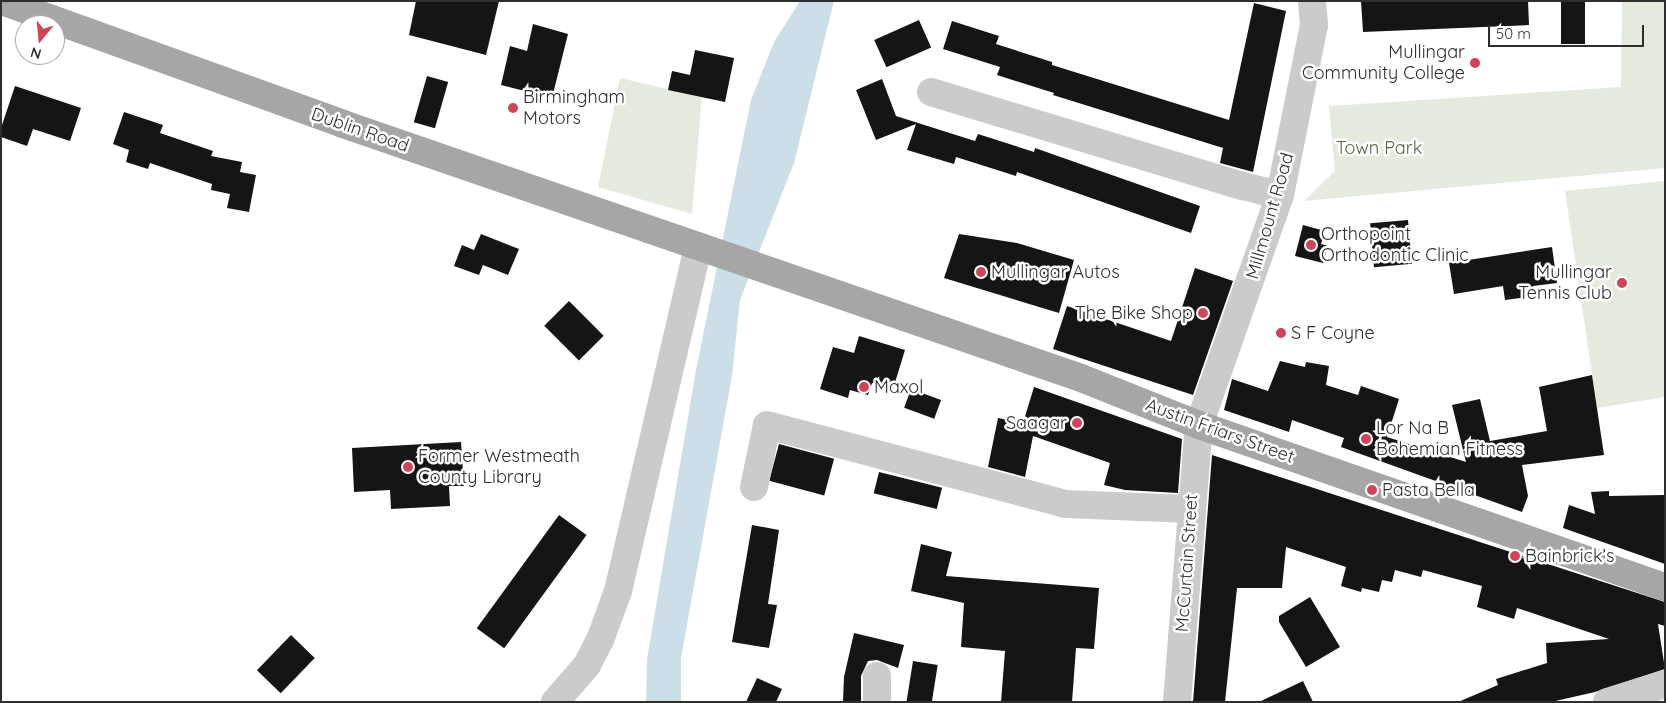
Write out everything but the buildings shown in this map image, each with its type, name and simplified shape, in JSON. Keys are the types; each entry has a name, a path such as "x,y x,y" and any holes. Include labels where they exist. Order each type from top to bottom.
{"main road":[{"name":"Dublin Road","path":"2,1 343,124 777,273"},
{"name":"Austin Friars Street","path":"777,273 1081,378 1199,425 1665,587"}],"street":[{"name":"Millmount Road","path":"1199,425 1280,195 1314,25 1312,1"},
{"path":"930,92 1233,184 1280,195"},
{"path":"559,701 588,665 600,640 618,591 708,250"},
{"path":"754,487 767,425 1065,504 1190,509"},
{"name":"McCurtain Street","path":"1177,702 1190,509 1199,425"},
{"path":"1607,702 1665,684"}],"green space":[{"name":"Town Park","path":"1622,1 1665,1 1665,168 1304,201 1335,171 1329,106 1621,87"},
{"path":"620,78 702,97 692,214 598,187"},
{"name":"Mullingar Tennis Club","path":"1665,181 1665,397 1597,408 1565,191"}],"shaded area":[{"path":"800,1 834,1 794,163 740,300 732,376 681,658 681,702 646,702 647,659 696,370 751,100 774,42"}],"place":[{"name":"Mullingar Community College","path":"1475,63"},
{"name":"Birmingham Motors","path":"513,108"},
{"name":"Orthopoint Orthodontic Clinic","path":"1311,245"},
{"name":"Mullingar Autos","path":"981,272"},
{"name":"Mullingar Tennis Club","path":"1622,283"},
{"name":"The Bike Shop","path":"1203,313"},
{"name":"S F Coyne","path":"1281,333"},
{"name":"Maxol","path":"864,387"},
{"name":"Saagar","path":"1077,423"},
{"name":"Lor Na B Bohemian Fitness","path":"1366,439"},
{"name":"Former Westmeath County Library","path":"408,467"},
{"name":"Pasta Bella","path":"1372,490"},
{"name":"Bainbrick’s","path":"1515,556"}]}
